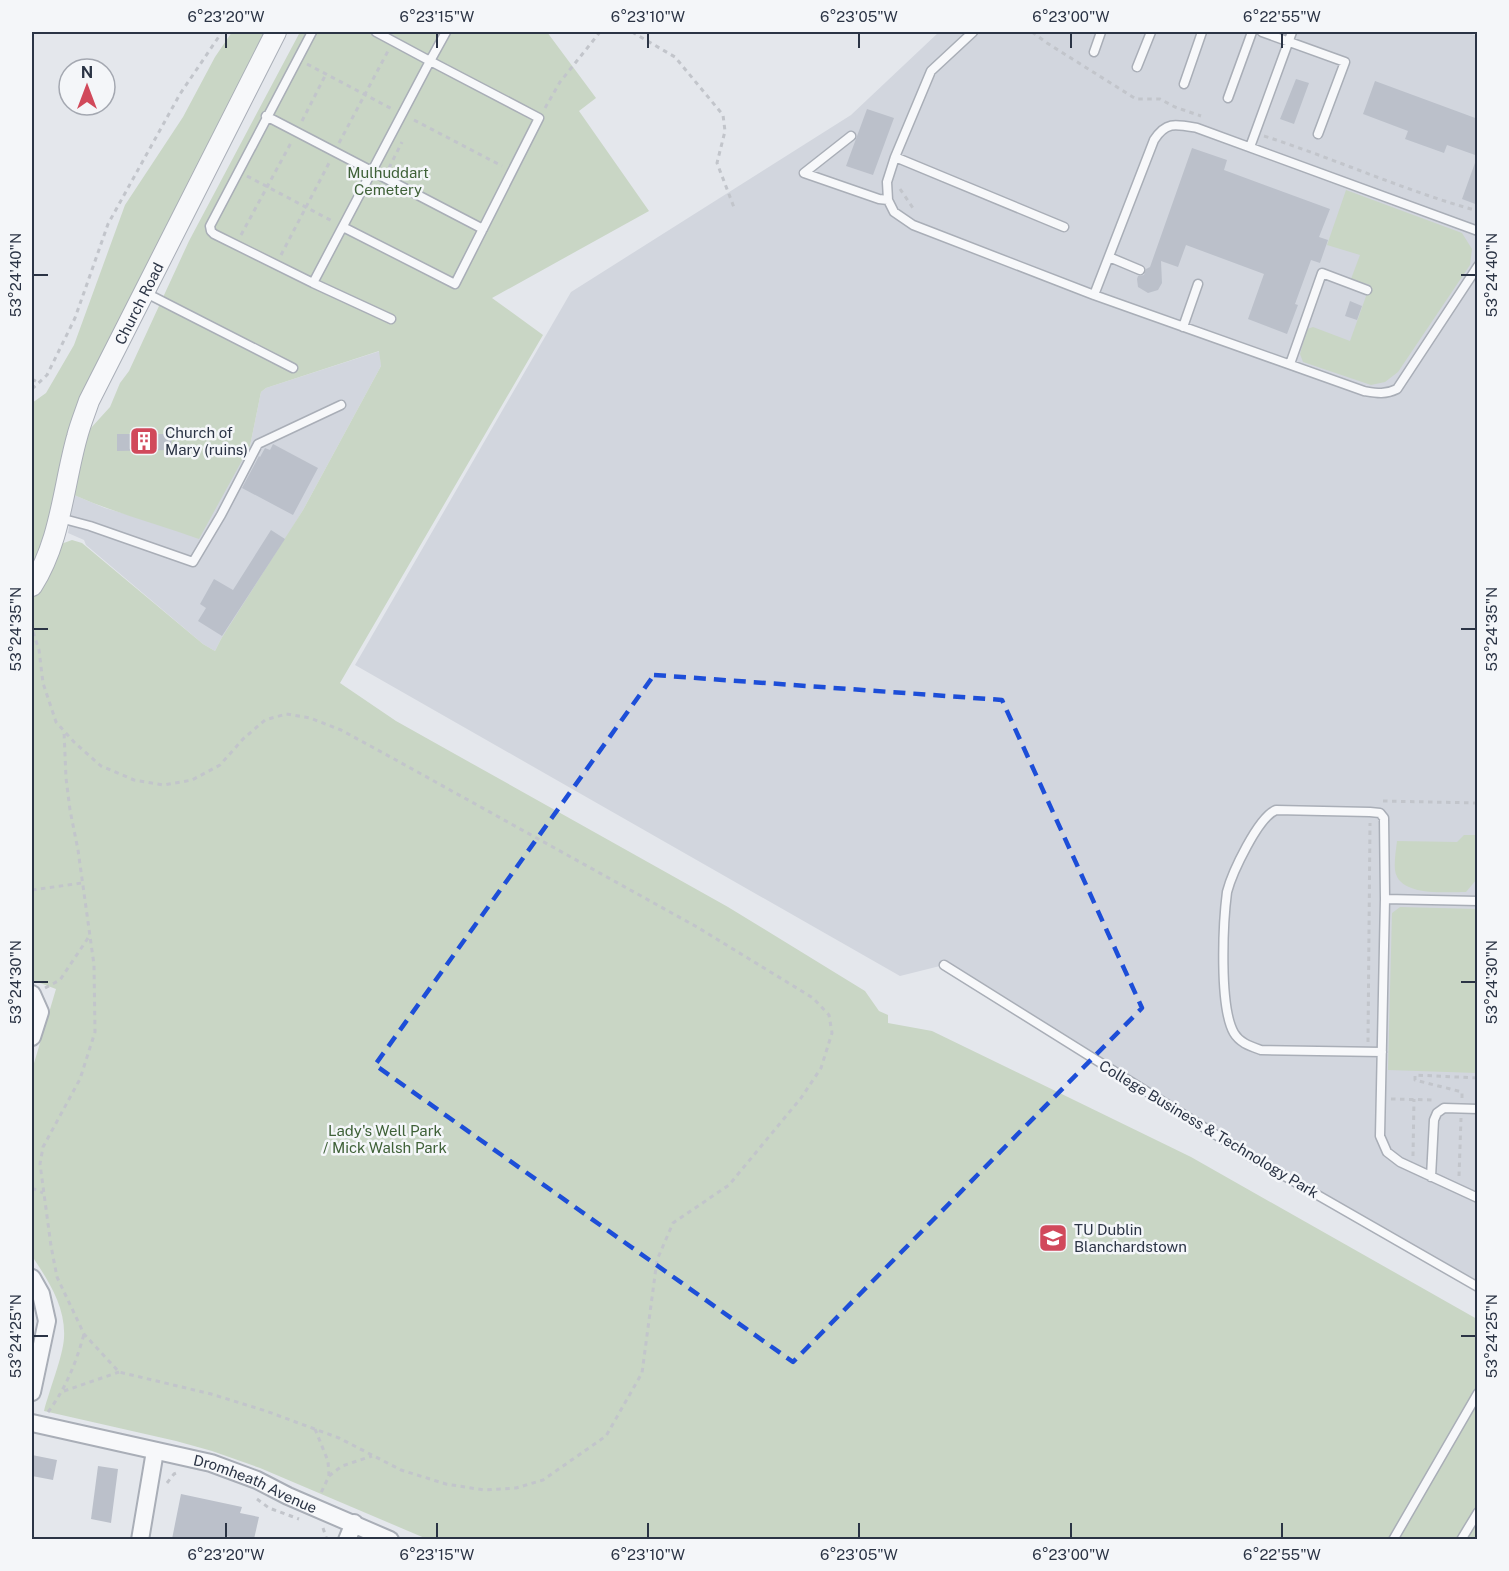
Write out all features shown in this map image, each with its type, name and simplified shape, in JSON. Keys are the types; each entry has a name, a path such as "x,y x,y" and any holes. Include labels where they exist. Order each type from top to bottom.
{"street":[{"name":"Church Road","path":"32,586 43,568 60,518 77,437 88,401 276,32"},
{"path":"32,994 40,1012 32,1037"},
{"path":"32,1278 41,1294 47,1322 32,1392"},
{"name":"Dromheath Avenue","path":"32,1423 211,1463 390,1539"},
{"path":"140,1539 154,1450"},
{"path":"347,1539 354,1523"}],"lane":[{"path":"312,32 210,226 211,231 313,283 391,319"},
{"path":"343,227 455,284 539,118 376,32"},
{"path":"313,283 446,32"},
{"path":"973,32 931,71 887,182 888,200 894,212 913,225 1094,295 1364,391 1388,393 1397,389 1478,266"},
{"path":"1094,52 1101,32"},
{"path":"1137,67 1151,32"},
{"path":"1184,84 1202,32"},
{"path":"1228,98 1252,32"},
{"path":"1262,32 1344,62 1318,134"},
{"path":"1250,147 1292,32"},
{"path":"266,116 483,228"},
{"path":"1094,295 1154,140 1160,130 1170,125 1181,125 1250,147 1478,231"},
{"path":"851,136 804,173 879,199 888,200"},
{"path":"895,157 1064,227"},
{"path":"1109,256 1140,270"},
{"path":"1290,364 1322,273 1367,290"},
{"path":"1184,327 1198,284"},
{"path":"144,291 292,368"},
{"path":"60,518 90,526 193,562 221,515 258,444 341,405"},
{"path":"1382,1052 1261,1050 1246,1045 1234,1034 1224,999 1225,904 1230,881 1244,852 1269,813 1276,810 1380,813 1384,818 1385,899 1382,1052 1380,1136 1387,1152 1400,1162 1478,1198"},
{"path":"1385,899 1478,901"},
{"name":"College Business & Technology Park","path":"944,965 1253,1158 1478,1287"},
{"path":"1431,1177 1434,1120 1437,1113 1444,1108 1478,1109"},
{"path":"1393,1539 1478,1394"},
{"path":"1461,1539 1478,1512"}],"path":[{"path":"32,389 47,375 75,318 108,224 180,94 222,32"},
{"path":"539,118 560,82 600,32"},
{"path":"632,32 675,57 723,115 725,131 717,163 735,210"},
{"path":"297,59 402,114"},
{"path":"236,244 326,74"},
{"path":"414,120 512,171"},
{"path":"904,160 899,172 900,190 916,213 913,225"},
{"path":"238,171 343,227"},
{"path":"32,379 39,382"},
{"path":"33,632 39,650 43,683 56,722 74,742 102,766 134,780 164,785 192,780 220,765 243,739 265,720 286,714 310,718 341,730 697,927 813,998 829,1015 832,1033 821,1068 801,1098 729,1185 673,1223 657,1260 642,1373 606,1436 543,1480 516,1488 484,1490 446,1484 401,1470 339,1438 315,1429 211,1394 119,1372 62,1391"},
{"path":"64,731 66,778 94,965 95,1032 80,1079 43,1147 40,1164 55,1270 84,1334 119,1372"},
{"path":"32,890 82,883"},
{"path":"32,994 60,980 90,935"},
{"path":"1462,1100 1462,1092 1415,1080 1415,1075 1478,1078"},
{"path":"1381,1098 1443,1100"},
{"path":"1413,1156 1414,1099"},
{"path":"1452,1100 1470,1101"},
{"path":"1460,1176 1461,1117"},
{"path":"32,1188 43,1193"},
{"path":"56,1416 47,1414 72,1373 84,1334"},
{"path":"311,1493 319,1496 328,1476 328,1461 315,1429"},
{"path":"328,1476 342,1466 374,1456"},
{"path":"163,1488 174,1474 180,1471"}],"highlighted area":[{"path":"654,675 1002,700 1142,1008 793,1362 375,1065"}],"shaded area":[{"path":"939,32 1466,32 1477,36 1477,1287 1414,1252 944,965 900,976 355,665 571,292 851,115"},
{"path":"380,351 381,366 303,510 215,651 203,644 86,545 84,540 68,533 74,495 105,508 146,520 250,446 261,392 266,388"}],"green space":[{"path":"232,32 265,32 74,419 61,544 72,540 82,543 203,644 215,651 303,510 381,366 379,351 266,388 261,392 250,446 199,539 74,495 81,449 90,429 110,407 189,241 300,32 547,32 596,98 579,111 649,211 492,298 543,335 340,683 396,721 728,907 865,991 879,1011 888,1015 888,1023 932,1031 1191,1157 1477,1319 1477,1539 427,1539 260,1468 212,1451 44,1411 59,1364 64,1327 55,1294 32,1256 32,1070 56,989 32,980 32,403 46,393 74,345 125,205 183,117 215,57"},
{"path":"1346,190 1462,233 1472,249 1470,265 1398,372 1385,382 1371,385 1303,362 1300,354 1307,329 1313,327 1350,341 1370,285 1351,279 1360,255 1327,245"},
{"path":"1464,835 1478,835 1477,879 1466,892 1424,891 1405,885 1398,879 1395,870 1397,841 1457,842"},
{"path":"1400,907 1477,909 1477,1073 1388,1070 1392,913"}],"building":[{"path":"1296,79 1309,83 1294,124 1280,119"},
{"path":"1375,81 1478,119 1478,156 1447,145 1444,153 1405,139 1408,131 1363,114"},
{"path":"867,109 894,118 873,175 846,166"},
{"path":"1192,148 1227,160 1224,170 1330,209 1319,237 1328,240 1320,263 1311,260 1287,334 1248,319 1264,274 1186,245 1178,267 1161,261 1162,283 1158,290 1148,293 1138,287 1138,276 1144,275 1146,269 1150,267"},
{"path":"1476,160 1478,161 1478,205 1462,199"},
{"path":"1350,301 1362,306 1357,320 1345,316"},
{"name":"Church of Mary (ruins)","path":"117,434 172,434 171,450 117,451"},
{"path":"273,444 318,468 293,515 242,488 259,456 265,448 270,450"},
{"path":"271,530 285,539 222,636 198,621 206,608 200,604 214,579 233,590"},
{"path":"32,1455 57,1460 53,1480 32,1476"},
{"path":"98,1466 118,1469 111,1523 91,1519"},
{"path":"181,1494 242,1507 240,1513 259,1517 254,1539 225,1536 224,1539 172,1539"}],"place":[{"name":"Church of Mary (ruins)","path":"144,441"},
{"name":"TU Dublin Blanchardstown","path":"1053,1238"}],"park label":[{"name":"Mulhuddart Cemetery","path":"388,180"},
{"name":"Lady's Well Park / Mick Walsh Park","path":"385,1138"}]}
